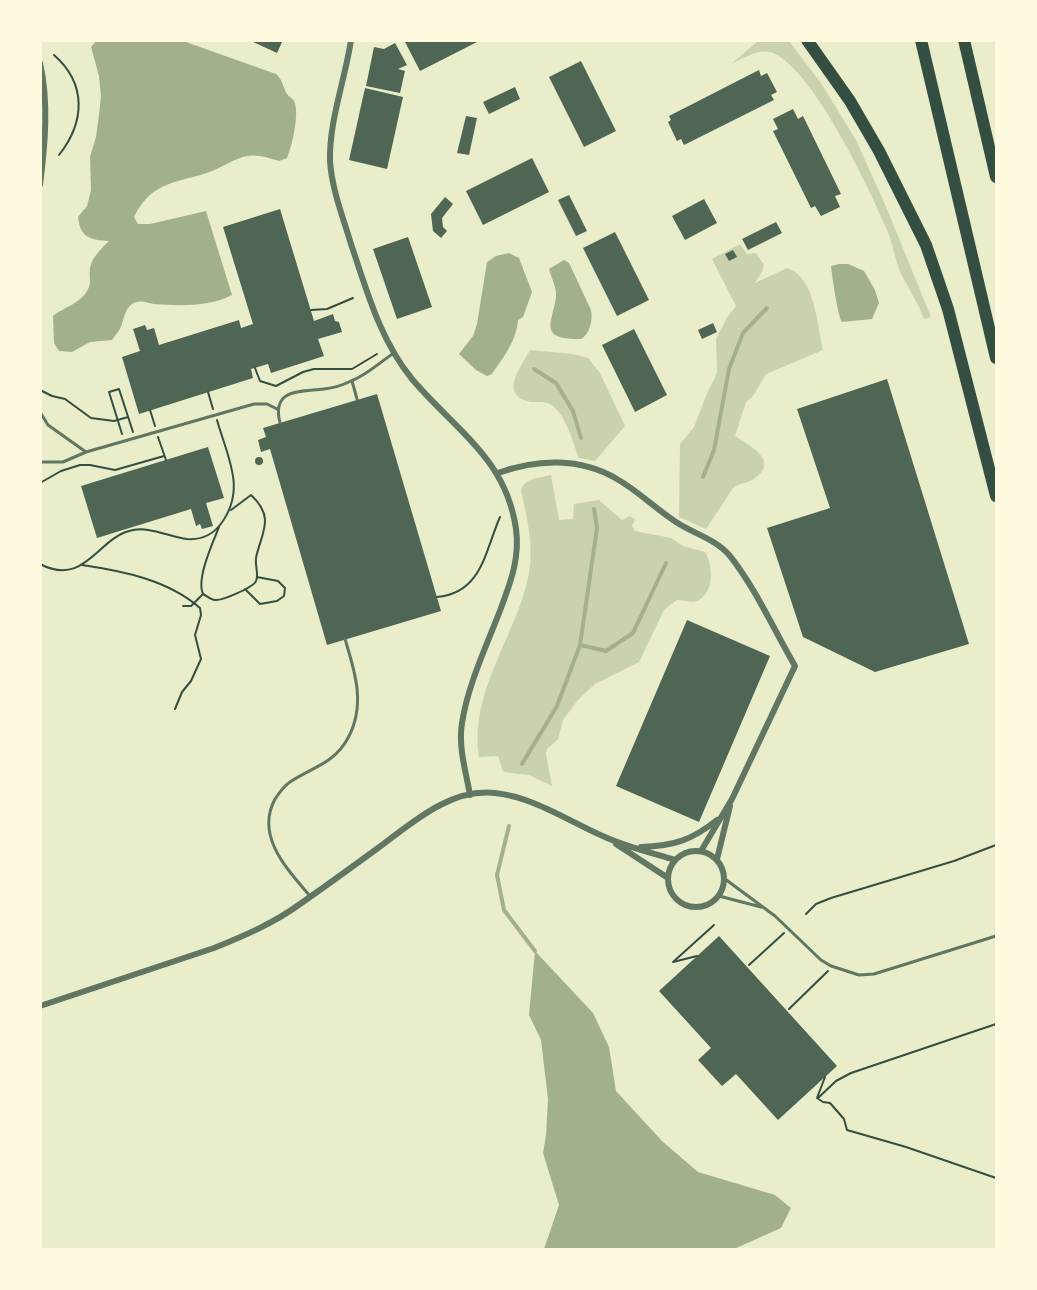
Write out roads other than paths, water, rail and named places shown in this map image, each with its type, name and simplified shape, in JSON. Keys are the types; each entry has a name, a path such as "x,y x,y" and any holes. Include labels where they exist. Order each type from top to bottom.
{"highway":[{"path":"807,40 850,101 926,245 948,309 996,496"},
{"path":"921,40 996,358"},
{"path":"964,40 996,177"}],"street":[{"path":"351,40 333,131 330,160 334,190 379,326 411,378 489,460 498,473 514,515 518,543 517,561 468,698 461,725 462,748 470,795"},
{"path":"40,63 44,78 45,123 40,185"},
{"path":"498,473 546,462 580,464 618,479 674,521 710,539 729,555 795,666 732,799 700,851"},
{"path":"40,1006 214,948 275,920 311,897 429,811 457,798 470,795 494,793 531,803 608,838 675,860"},
{"path":"717,859 732,799"},
{"path":"635,847 679,843 697,835 720,818"},
{"path":"608,838 668,878"},
{"path":"700,851 713,855 717,859 725,879 719,896 704,906 694,907 677,900 671,892 668,878 671,864 687,852 700,851"}],"lane":[{"path":"280,423 277,409 282,400 291,393 298,390 326,389 352,381 394,353"},
{"path":"352,381 357,399"},
{"path":"40,462 63,462 86,452 254,404 267,404 277,409"},
{"path":"40,412 48,425 86,452"},
{"path":"311,897 276,853 269,833 270,810 280,792 290,782 312,771 335,755 348,737 357,711 358,682 345,639"},
{"path":"725,879 775,916 806,947 831,966 859,975 874,974 996,936"},
{"path":"719,896 763,908"}],"waterway":[{"path":"703,477 714,450 729,369 743,333 767,308"},
{"path":"534,369 556,383 573,411 581,438"},
{"path":"522,764 557,706 580,645 597,528 594,509"},
{"path":"580,645 606,651 633,633 666,563"},
{"path":"509,826 497,875 504,910 535,951"}]}
